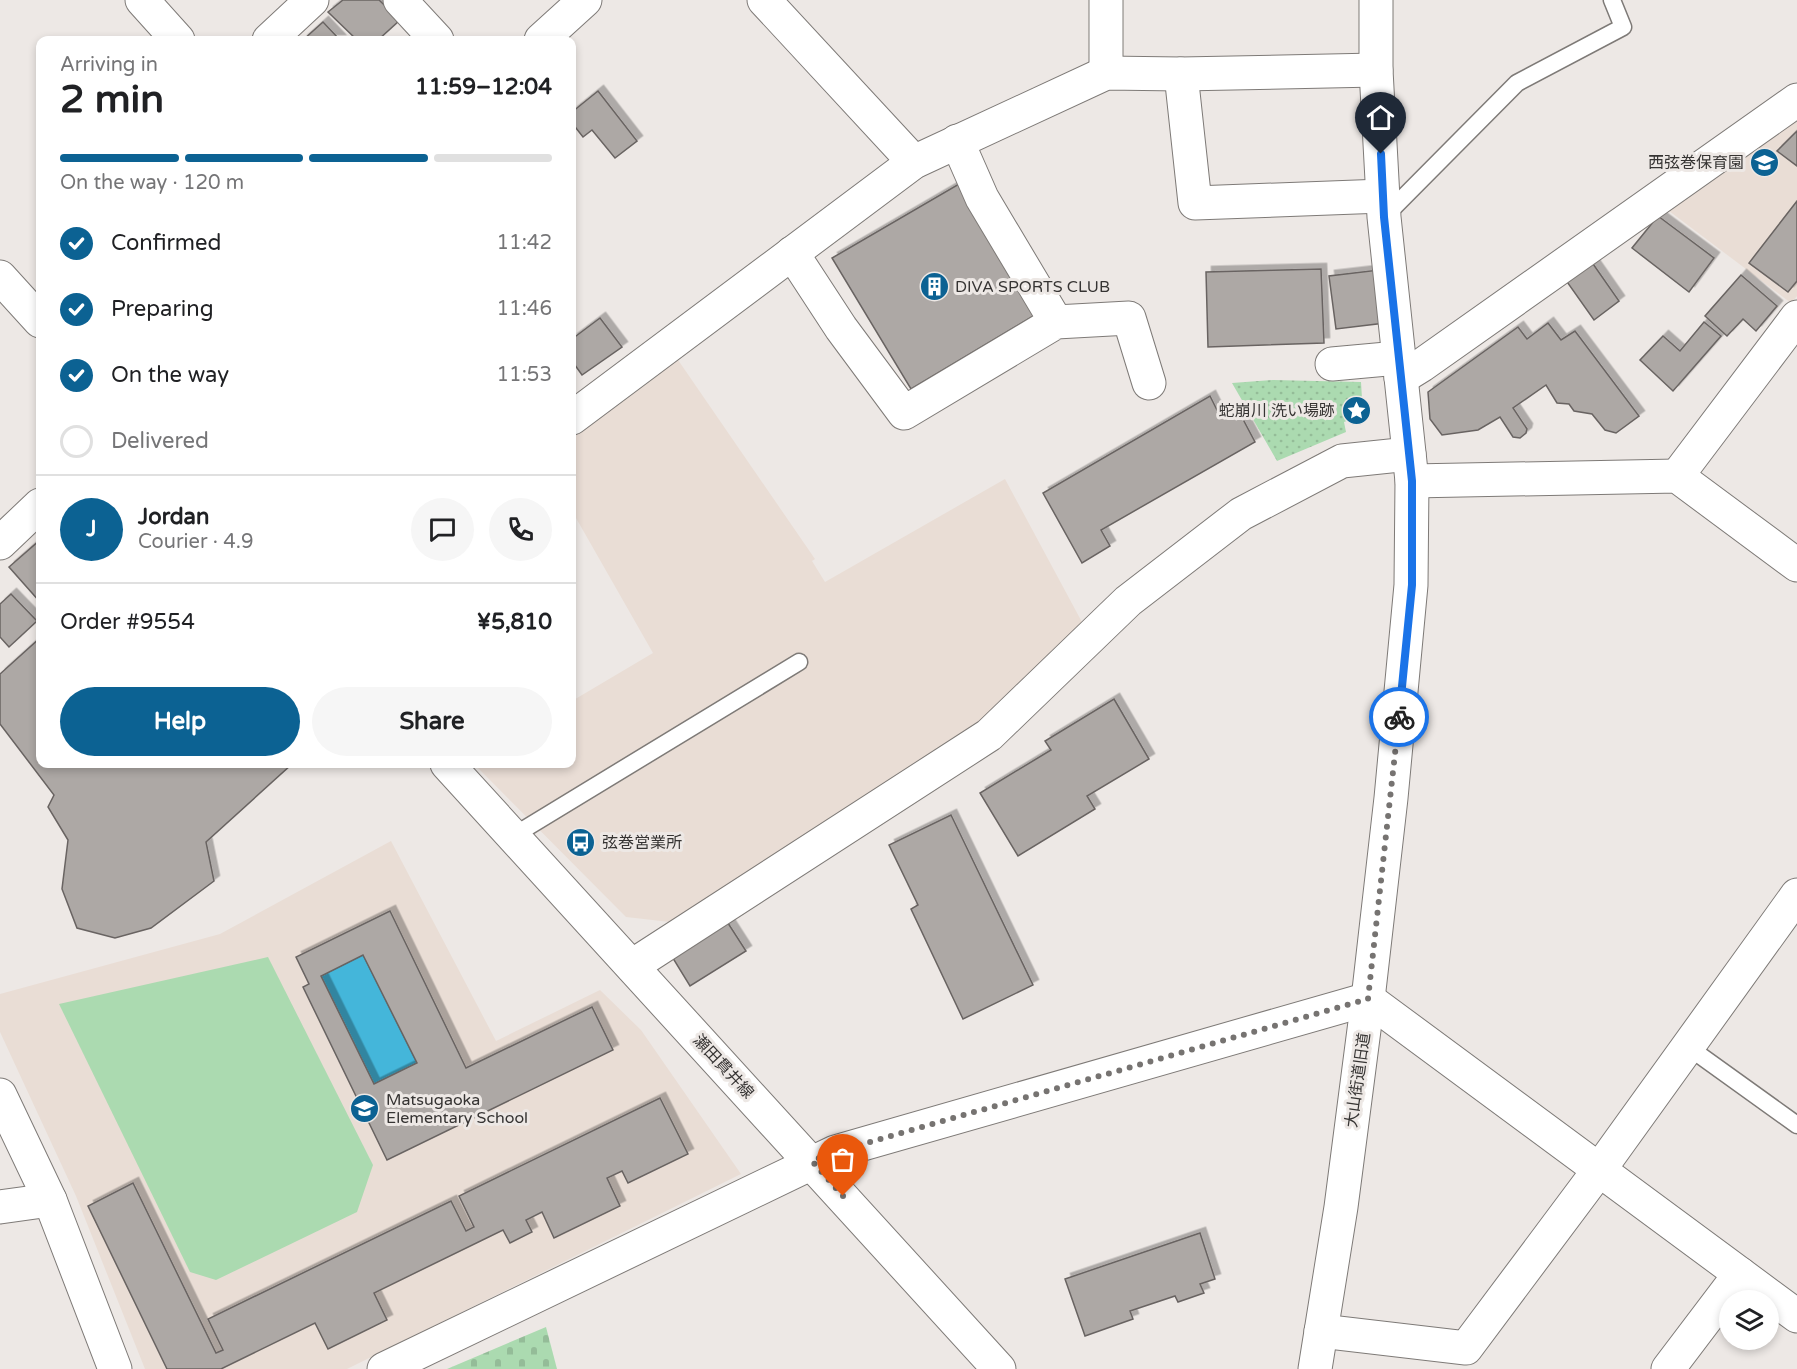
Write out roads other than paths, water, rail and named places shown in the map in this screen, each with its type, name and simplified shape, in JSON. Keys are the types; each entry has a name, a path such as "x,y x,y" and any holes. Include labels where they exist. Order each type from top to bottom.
{"street":[{"path":"142,0 174,36"},
{"path":"273,36 312,0"},
{"path":"400,0 433,36"},
{"path":"545,36 585,0"},
{"path":"764,0 914,162"},
{"path":"1106,0 1106,73"},
{"name":"大山街道旧道","path":"1315,1369 1341,1207 1368,999 1412,585 1410,468 1384,206 1376,70 1376,0"},
{"path":"576,414 914,162 1106,73 1181,74 1376,70"},
{"path":"1181,74 1195,204 1384,206"},
{"path":"1332,364 1400,368 1422,366 1797,100"},
{"path":"957,141 982,198 1056,322"},
{"path":"792,253 841,328 904,413 1056,322 1129,318 1149,383"},
{"path":"0,278 36,317"},
{"path":"1677,476 1797,317"},
{"path":"632,966 989,735 1128,601 1241,514 1342,461 1410,468 1677,476 1797,565"},
{"path":"0,543 36,509"},
{"name":"瀬田貫井線","path":"451,768 812,1161 999,1369"},
{"path":"1321,1331 1466,1348 1599,1170 1687,1046 1787,928 1797,895"},
{"path":"384,1369 812,1161 846,1149 1368,999 1797,1316"},
{"path":"0,1095 50,1200 115,1369"},
{"path":"0,1207 50,1200"},
{"path":"1668,1369 1740,1274"}],"lane":[{"path":"1384,206 1517,83 1623,27 1612,0"},
{"path":"513,836 799,662"},
{"path":"1687,1046 1797,1125"}],"water":[{"path":"363,955 417,1063 374,1084 321,976"}],"place":[{"name":"西弦巻保育園","path":"1765,162"},
{"name":"DIVA SPORTS CLUB","path":"934,286"},
{"name":"蛇崩川 洗い場跡","path":"1356,410"},
{"name":"弦巻営業所","path":"581,842"},
{"name":"Matsugaoka Elementary School","path":"365,1108"}]}
